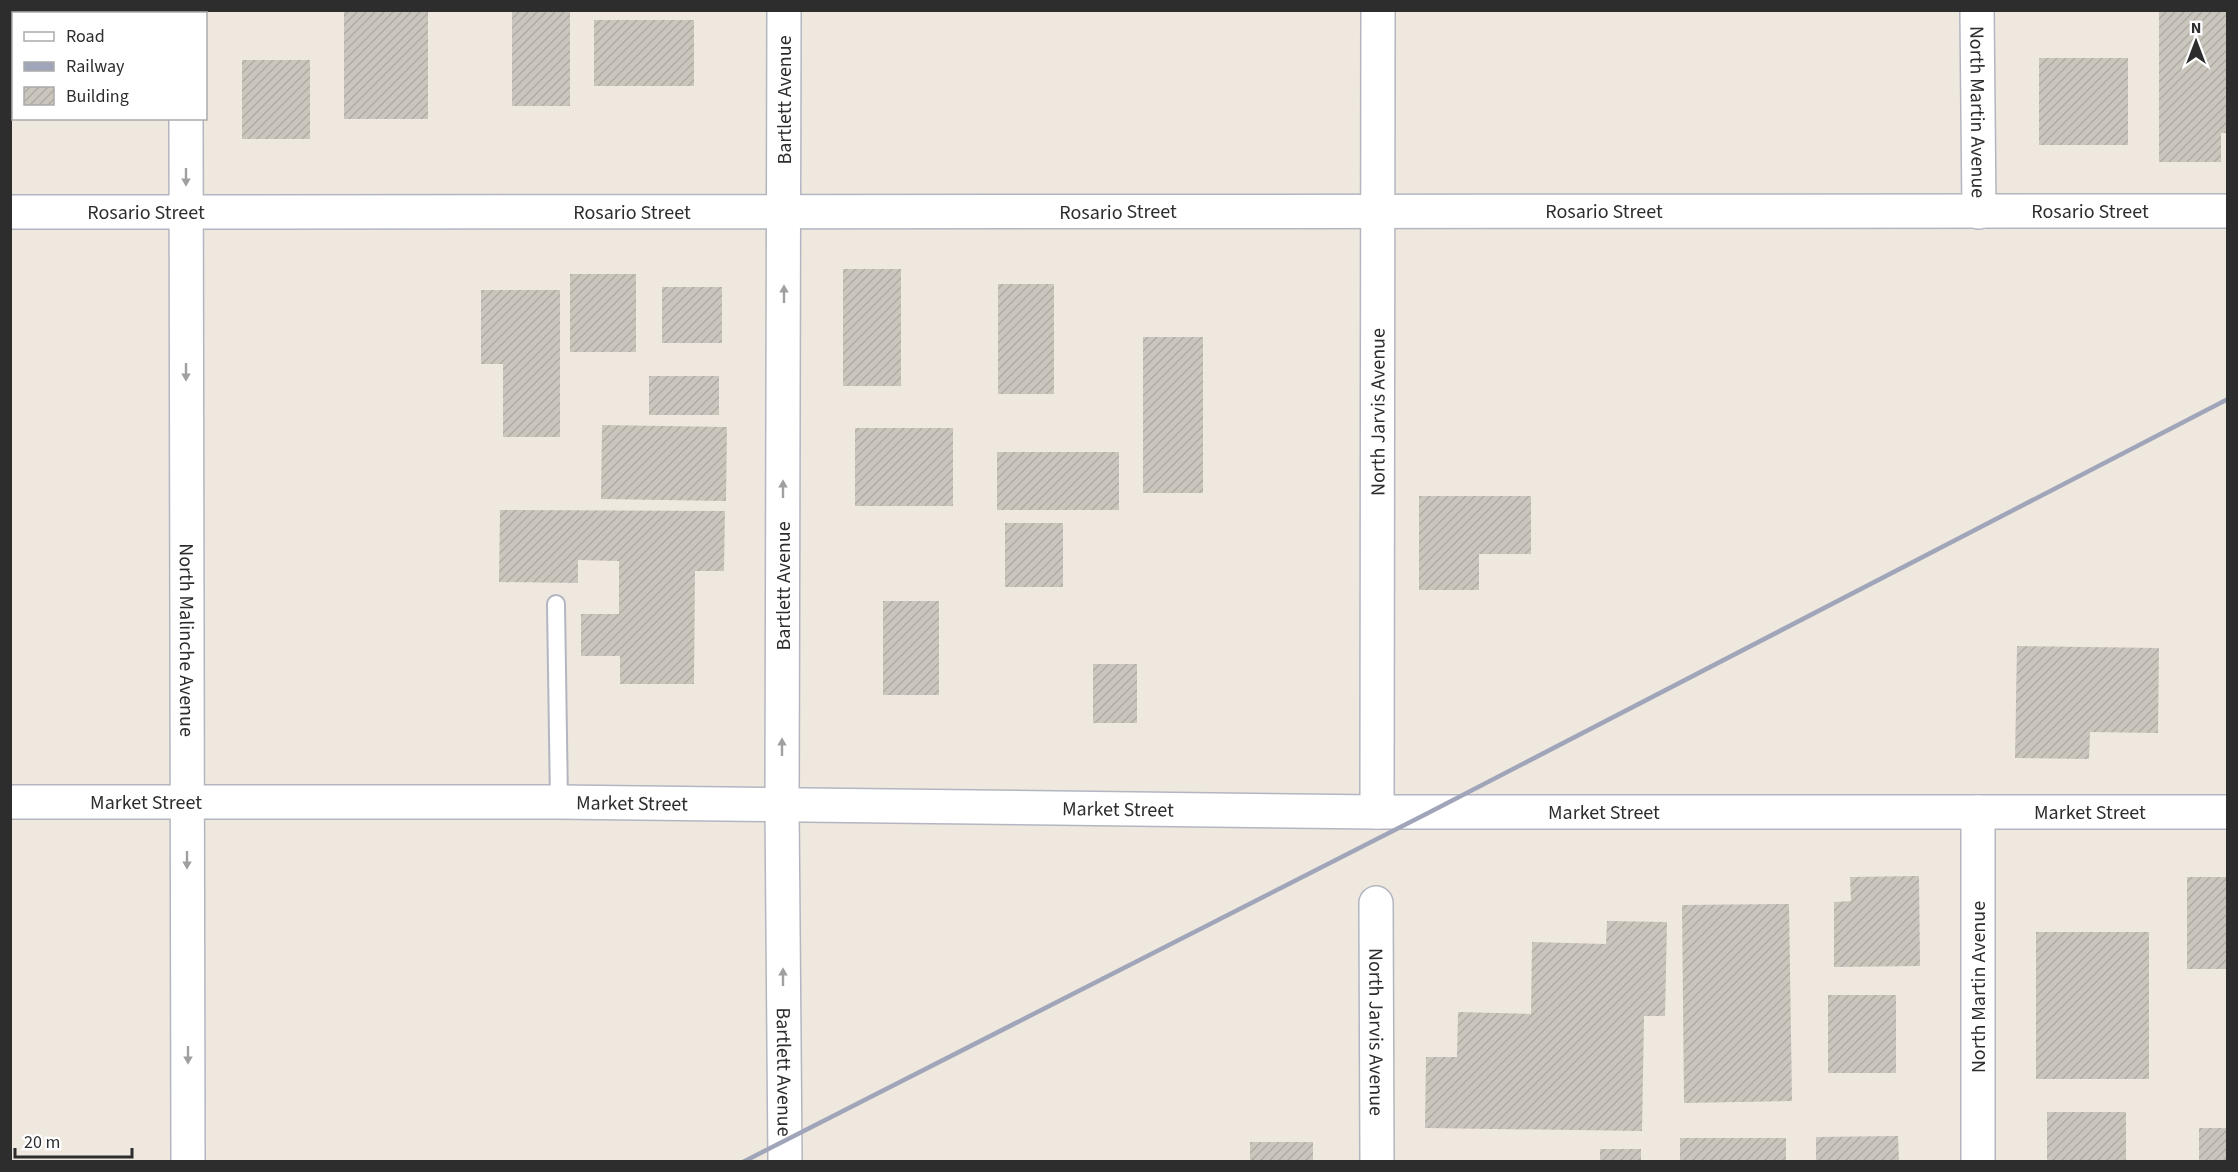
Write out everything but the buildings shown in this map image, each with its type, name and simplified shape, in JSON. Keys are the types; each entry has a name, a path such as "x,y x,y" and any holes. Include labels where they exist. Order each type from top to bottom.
{"street":[{"name":"Bartlett Avenue","path":"784,10 782,806 784,1161"},
{"name":"North Jarvis Avenue","path":"1377,812 1378,10"},
{"name":"North Martin Avenue","path":"1977,10 1979,212"},
{"name":"North Malinche Avenue","path":"186,120 188,1161"},
{"name":"Rosario Street","path":"10,212 2228,211"},
{"name":"Market Street","path":"10,802 559,802 1377,812 2228,812"},
{"name":"North Martin Avenue","path":"1978,812 1978,1161"},
{"name":"North Jarvis Avenue","path":"1376,903 1377,1161"}],"lane":[{"path":"556,604 559,802"}],"railway":[{"path":"743,1162 1430,812 2228,399"}]}
